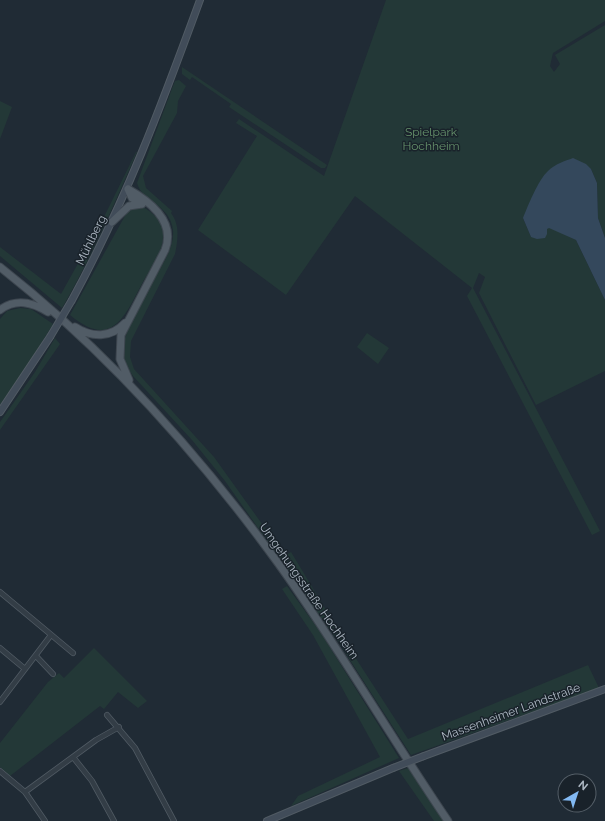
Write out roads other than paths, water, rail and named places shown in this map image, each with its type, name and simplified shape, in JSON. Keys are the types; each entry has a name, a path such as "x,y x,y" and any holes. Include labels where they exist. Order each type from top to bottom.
{"main road":[{"name":"Mühlberg","path":"0,412 72,300 112,222 128,189 163,102 200,0"},
{"path":"128,189 132,198 142,204 153,207"},
{"path":"128,189 153,207 160,214 166,223 168,242 121,335 119,351 122,366 133,388"},
{"path":"112,222 122,210 129,206 142,204"},
{"path":"0,267 65,322 133,388"},
{"path":"0,310 14,303 29,303 65,322"},
{"path":"55,314 82,331 96,335 115,331 129,318"},
{"name":"Umgehungsstraße Hochheim","path":"133,388 210,475 278,563 316,618 414,771 448,821"},
{"name":"Massenheimer Landstraße","path":"267,821 393,768 605,689"}],"street":[{"path":"0,592 73,653"},
{"path":"0,702 51,635"},
{"path":"0,648 25,669"},
{"path":"36,656 53,674"},
{"path":"107,715 135,748 174,821"},
{"path":"25,792 96,740 119,728"},
{"path":"73,757 92,781 114,821"},
{"path":"0,771 25,792 45,821"}],"water":[{"path":"573,158 586,164 591,169 597,183 598,218 605,238 605,300 576,240 549,228 547,229 545,238 537,239 531,237 523,218 544,175 554,166"}],"park label":[{"name":"Spielpark Hochheim","path":"431,139"}]}
